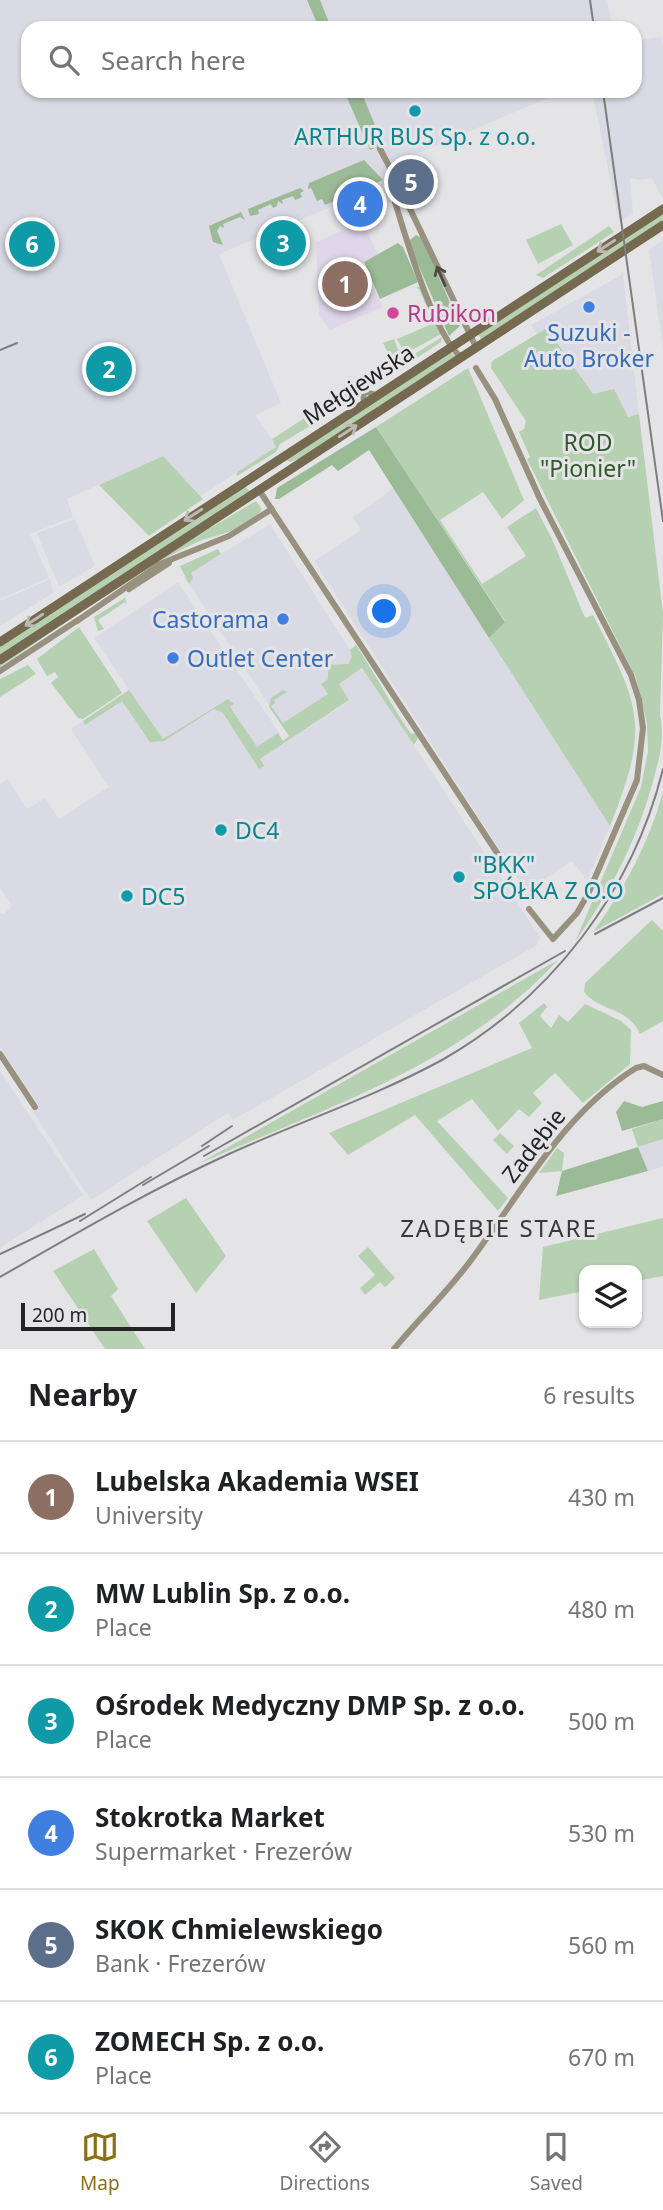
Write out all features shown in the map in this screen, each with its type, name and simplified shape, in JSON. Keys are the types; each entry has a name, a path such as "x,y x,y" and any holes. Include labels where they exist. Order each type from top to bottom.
{"main road":[{"name":"Mełgiewska","path":"0,642 663,209"},
{"name":"Mełgiewska","path":"0,660 264,491 291,469 663,225"},
{"path":"285,455 282,465 291,469"}],"street":[{"path":"380,149 396,179"},
{"path":"401,190 476,348"},
{"path":"405,198 395,202 406,239 451,347 461,357"},
{"path":"406,239 422,231"},
{"path":"475,368 495,399 540,499 631,675 642,719 641,763 637,780 583,904 553,939 529,909"},
{"path":"250,478 264,491 272,509 507,867"},
{"path":"0,671 155,574 171,561 229,536 272,509"},
{"path":"0,1054 35,1107"},
{"name":"Zadębie","path":"394,1349 468,1265 501,1215 569,1124 631,1070 644,1066 663,1075"}],"shaded area":[{"path":"0,0 607,0 612,21 21,21 21,98 548,98 412,156 417,171 219,254 281,403 255,415 277,446 201,496 163,456 67,499 73,517 30,534 49,578 0,599"},
{"path":"660,37 663,45 663,199 652,178 630,178 633,214 619,222 593,98 642,98 642,39"},
{"path":"363,222 378,255 363,262 382,307 330,330 319,315 316,242"},
{"path":"663,240 663,349 649,250"},
{"path":"623,274 639,414 628,417 593,394 548,328 537,334 531,325"},
{"path":"394,488 610,826 587,881 572,861 526,891 314,561 361,530 353,517"},
{"path":"75,519 95,566 59,587 37,533"},
{"path":"270,524 360,666 327,688 331,694 283,726 184,577"},
{"path":"50,579 53,593 0,626 0,601"},
{"path":"178,582 280,734 254,751 260,759 349,701 339,684 363,668 540,937 537,945 233,1120 228,1113 91,1200 32,1110 39,1105 0,1047 0,913 4,914 12,906 0,887 0,784 8,779 27,809 45,798 59,819 109,787 71,729 129,690 94,638"},
{"path":"0,1071 83,1195 0,1248"},
{"path":"663,1139 663,1167 648,1171 638,1147"}],"green space":[{"path":"307,0 320,0 328,21 316,21"},
{"path":"347,98 364,98 383,145 370,150"},
{"path":"364,160 383,180 325,205 322,199 317,201 311,188 308,189 309,183"},
{"path":"300,188 304,191 300,193 302,197 295,200 293,196 282,200 283,204 278,201 277,206 273,208 271,204 258,210 259,214 250,216 248,209"},
{"path":"241,212 245,220 240,217 223,224 224,228 220,226 217,231 223,245 213,242 209,226"},
{"path":"663,213 663,220 481,339 478,334"},
{"path":"561,224 573,245 538,264 526,240"},
{"path":"609,226 614,232 543,278 536,275"},
{"path":"416,235 422,238 460,326 449,336 410,246 410,240"},
{"path":"398,243 403,247 418,282 380,299 364,262"},
{"path":"421,286 441,334 405,354 397,339 434,323 419,289 416,288"},
{"name":"ROD \"Pionier\"","path":"547,328 593,394 614,389 628,417 639,414 663,614 660,715 662,738 651,787 635,834 615,878 575,942 641,787 648,751 647,724 636,678 527,459 530,457 519,432 524,429 526,421 491,368 492,361"},
{"path":"442,337 441,342 371,388 364,385"},
{"path":"394,339 400,355 391,363 383,343"},
{"path":"450,352 455,356 301,458 290,462 286,460"},
{"path":"468,368 524,500 502,519 483,492 440,520 482,584 526,556 507,527 536,508 553,541 585,618 593,615 622,673 630,696 635,740 623,792 610,826 489,638 505,621 376,427"},
{"path":"353,382 360,396 280,444 276,452 237,476 236,473 276,447 272,439 347,391 345,387"},
{"path":"376,427 505,622 489,638 369,450 338,471 332,465 275,499 277,488"},
{"path":"163,456 203,499 149,536 99,485"},
{"path":"245,486 250,492 0,656 0,645"},
{"path":"256,501 262,509 249,523 200,541 166,558 0,667 0,663 178,547"},
{"path":"218,549 221,554 191,573 193,578 189,584 180,566"},
{"path":"125,598 127,605 125,602 98,620 104,629 98,631 94,617"},
{"path":"79,627 122,693 83,719 78,718 51,683 58,677 55,672 47,676 37,659"},
{"path":"356,645 411,734 415,733 418,738 414,745 362,668 339,684 349,700 260,759 264,766 259,769 223,713 214,709 164,741 150,742 122,701 85,725 83,721 129,690 163,739 228,699 234,704 230,707 257,747 278,733 283,741 289,736 269,707 271,698 283,690 287,692 274,700 275,703 271,706 283,723 328,694 321,684 328,679 328,665 348,664 352,657 350,650"},
{"path":"28,665 36,674 0,697 0,679"},
{"path":"663,792 663,894 593,932 634,865 651,829"},
{"path":"652,920 663,931 663,1021 640,1034 628,1019 591,999 584,992 585,983"},
{"path":"558,960 520,997 479,1029 435,1056 343,1102 198,1164"},
{"path":"544,1003 547,1007 540,1016 551,1028 559,1015 568,1022 585,1004 621,1021 631,1030 630,1064 583,1103 555,1073 533,1093 542,1103 529,1117 519,1109 498,1131 472,1099 437,1121 508,1198 498,1211 415,1115 348,1155 329,1133 532,1048 519,1023"},
{"path":"624,1101 642,1107 663,1101 663,1119 622,1131 616,1112"},
{"path":"663,1119 663,1139 638,1147 632,1129"},
{"path":"500,1133 514,1146 507,1154 493,1140"},
{"path":"638,1147 648,1171 556,1196 562,1171"},
{"path":"557,1148 564,1153 562,1171 539,1173"},
{"path":"186,1198 226,1256 196,1293 147,1221"},
{"path":"663,1218 663,1276 642,1280 642,1265 579,1265 579,1292 539,1300 543,1247"},
{"path":"368,1247 395,1278 385,1287 380,1282 365,1295 360,1288 375,1275 358,1256"},
{"path":"94,1249 118,1289 111,1296 145,1349 105,1349 53,1271"}],"railway":[{"path":"590,0 593,21"},
{"path":"604,98 663,521"},
{"path":"0,350 17,343"},
{"path":"0,1277 170,1182 229,1154 363,1098 442,1060 482,1035 518,1006 552,973 582,937 609,898 631,857 649,814 663,769"},
{"path":"595,934 663,898"},
{"path":"204,1156 565,951"},
{"path":"202,1146 232,1126"},
{"path":"143,1185 209,1146"},
{"path":"80,1221 151,1177"},
{"path":"0,1254 85,1214"}],"place":[{"name":"ARTHUR BUS Sp. z o.o.","path":"415,111"},
{"name":"SKOK Chmielewskiego","path":"411,182"},
{"name":"Stokrotka Market","path":"360,204"},
{"name":"Ośrodek Medyczny DMP Sp. z o.o.","path":"283,243"},
{"name":"ZOMECH Sp. z o.o.","path":"32,244"},
{"name":"Lubelska Akademia WSEI","path":"345,284"},
{"name":"Suzuki - Auto Broker","path":"589,307"},
{"name":"Rubikon","path":"393,313"},
{"name":"MW Lublin Sp. z o.o.","path":"109,369"},
{"name":"Castorama","path":"283,619"},
{"name":"Outlet Center","path":"173,658"},
{"name":"DC4","path":"221,830"},
{"name":"\"BKK\" SPÓŁKA Z O.O","path":"459,877"},
{"name":"DC5","path":"127,896"}],"district":[{"name":"ZADĘBIE STARE","path":"499,1227"}]}
